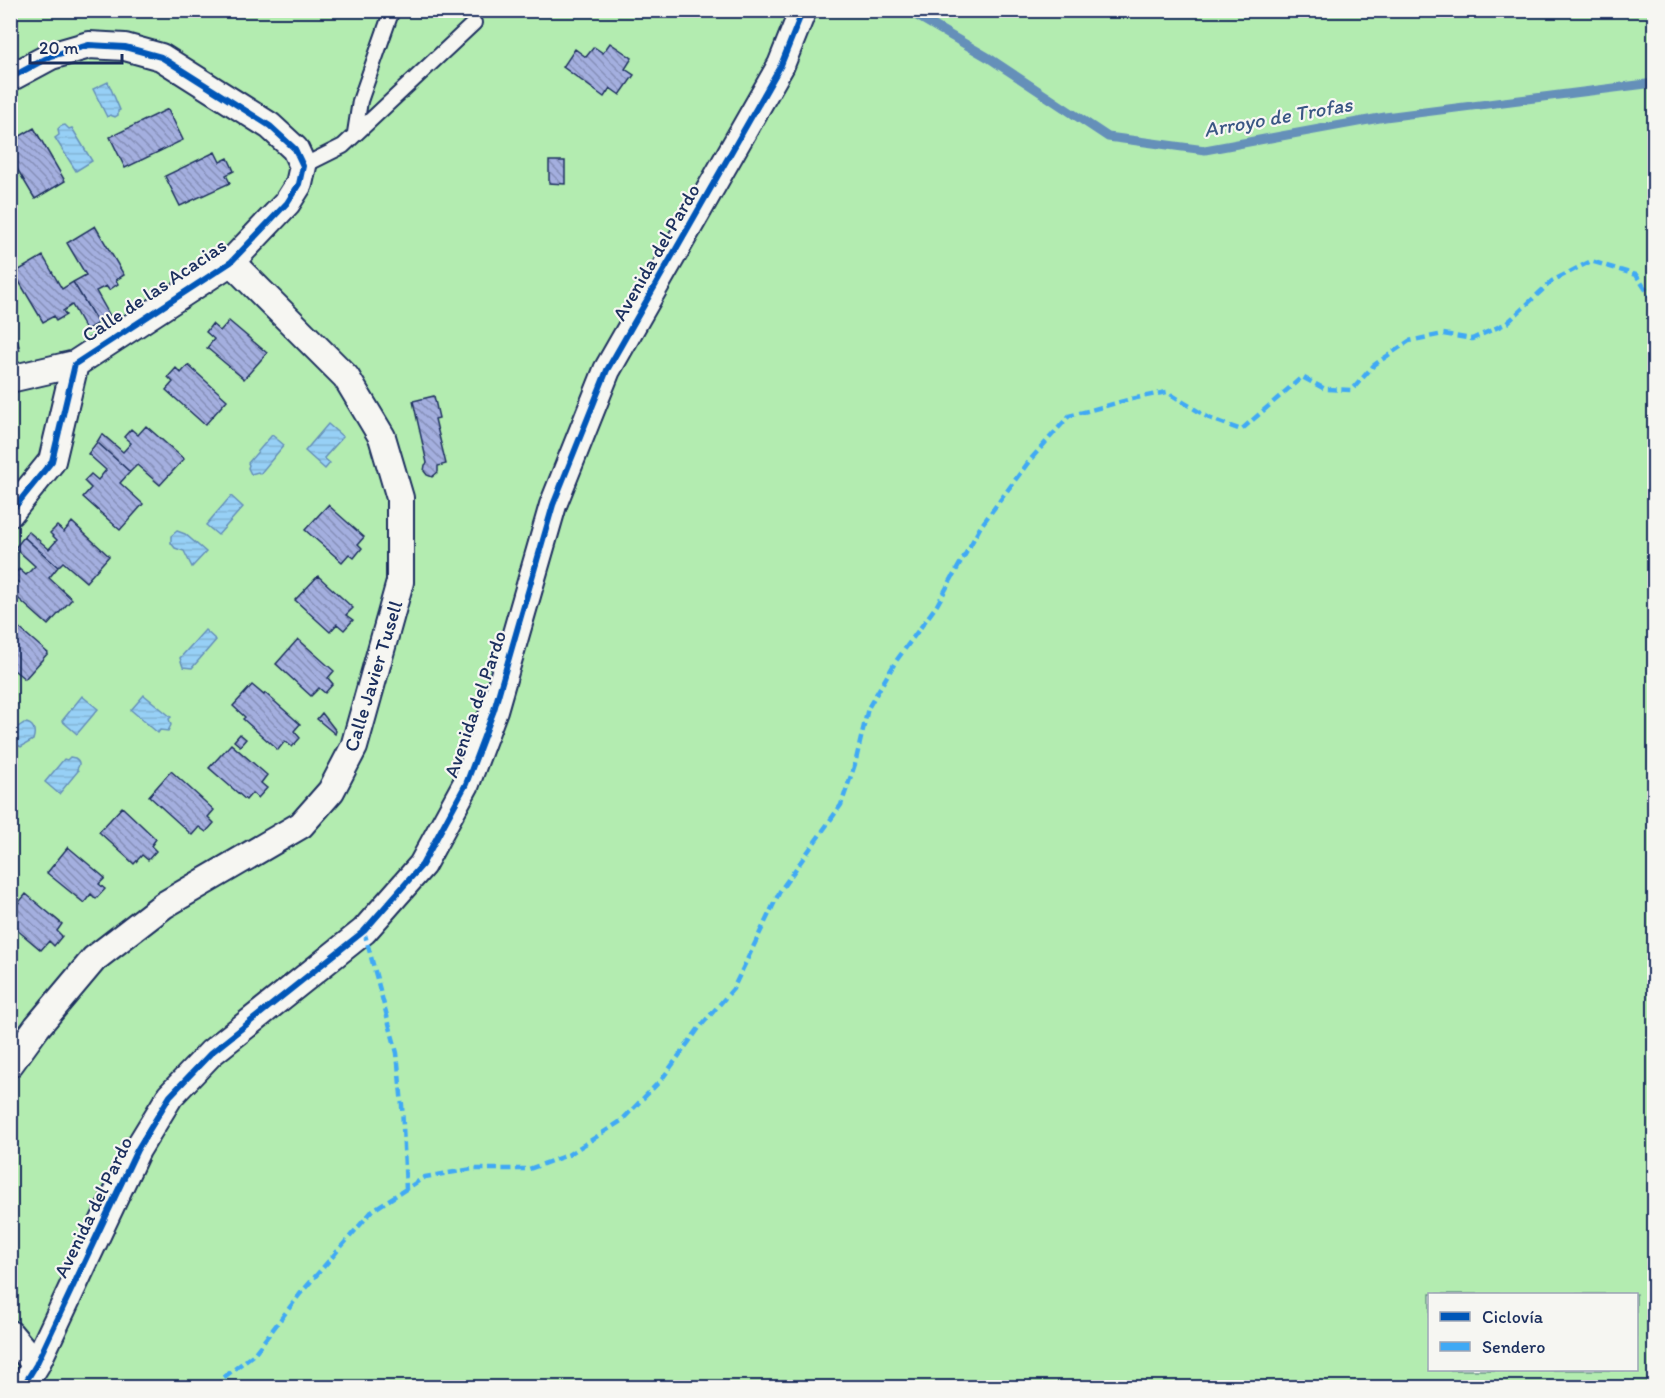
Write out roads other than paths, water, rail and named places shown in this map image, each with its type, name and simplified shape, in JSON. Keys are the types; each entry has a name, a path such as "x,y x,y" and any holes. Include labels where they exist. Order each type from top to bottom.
{"street":[{"name":"Avenida del Pardo","path":"22,1388 36,1365 137,1150 170,1096 211,1053 364,931 422,865 466,784 494,710 553,506 607,370 781,65 803,10"},
{"path":"10,78 51,56 88,45 124,47 161,57 270,126 295,149 303,166"},
{"name":"Calle de las Acacias","path":"10,513 52,461 75,364 231,262 287,203 299,184 303,166"},
{"name":"Calle Javier Tusell","path":"10,1064 37,1027 94,959 164,905 301,825 332,791 354,747 400,582 400,498 382,437 346,377 231,262"},
{"path":"10,379 75,364"},
{"path":"10,1334 36,1365"}],"lane":[{"path":"355,133 360,101 392,10"},
{"path":"303,166 342,146 474,23"}],"water":[{"path":"108,82 120,110 115,117 110,115 107,117 93,89"},
{"path":"65,125 69,129 72,128 92,161 76,171 55,138 59,135 58,129"},
{"path":"328,424 343,437 324,458 330,463 325,469 305,451"},
{"path":"272,435 284,445 260,474 258,472 251,474 248,463"},
{"path":"231,496 243,507 218,535 206,525"},
{"path":"177,531 185,534 206,552 192,567 184,551 175,548 171,543 171,536"},
{"path":"205,630 216,640 192,668 183,667 180,658"},
{"path":"144,695 171,717 168,731 160,730 158,733 131,710"},
{"path":"82,696 98,709 77,734 62,721"},
{"path":"24,723 30,724 33,728 33,740 21,747 17,745 16,754 11,755 11,724 18,727"},
{"path":"70,757 79,762 78,771 59,794 45,782 64,759 67,760"}],"waterway":[{"name":"Arroyo de Trofas","path":"907,10 989,58 1108,137 1205,150 1385,117 1654,83"}]}
